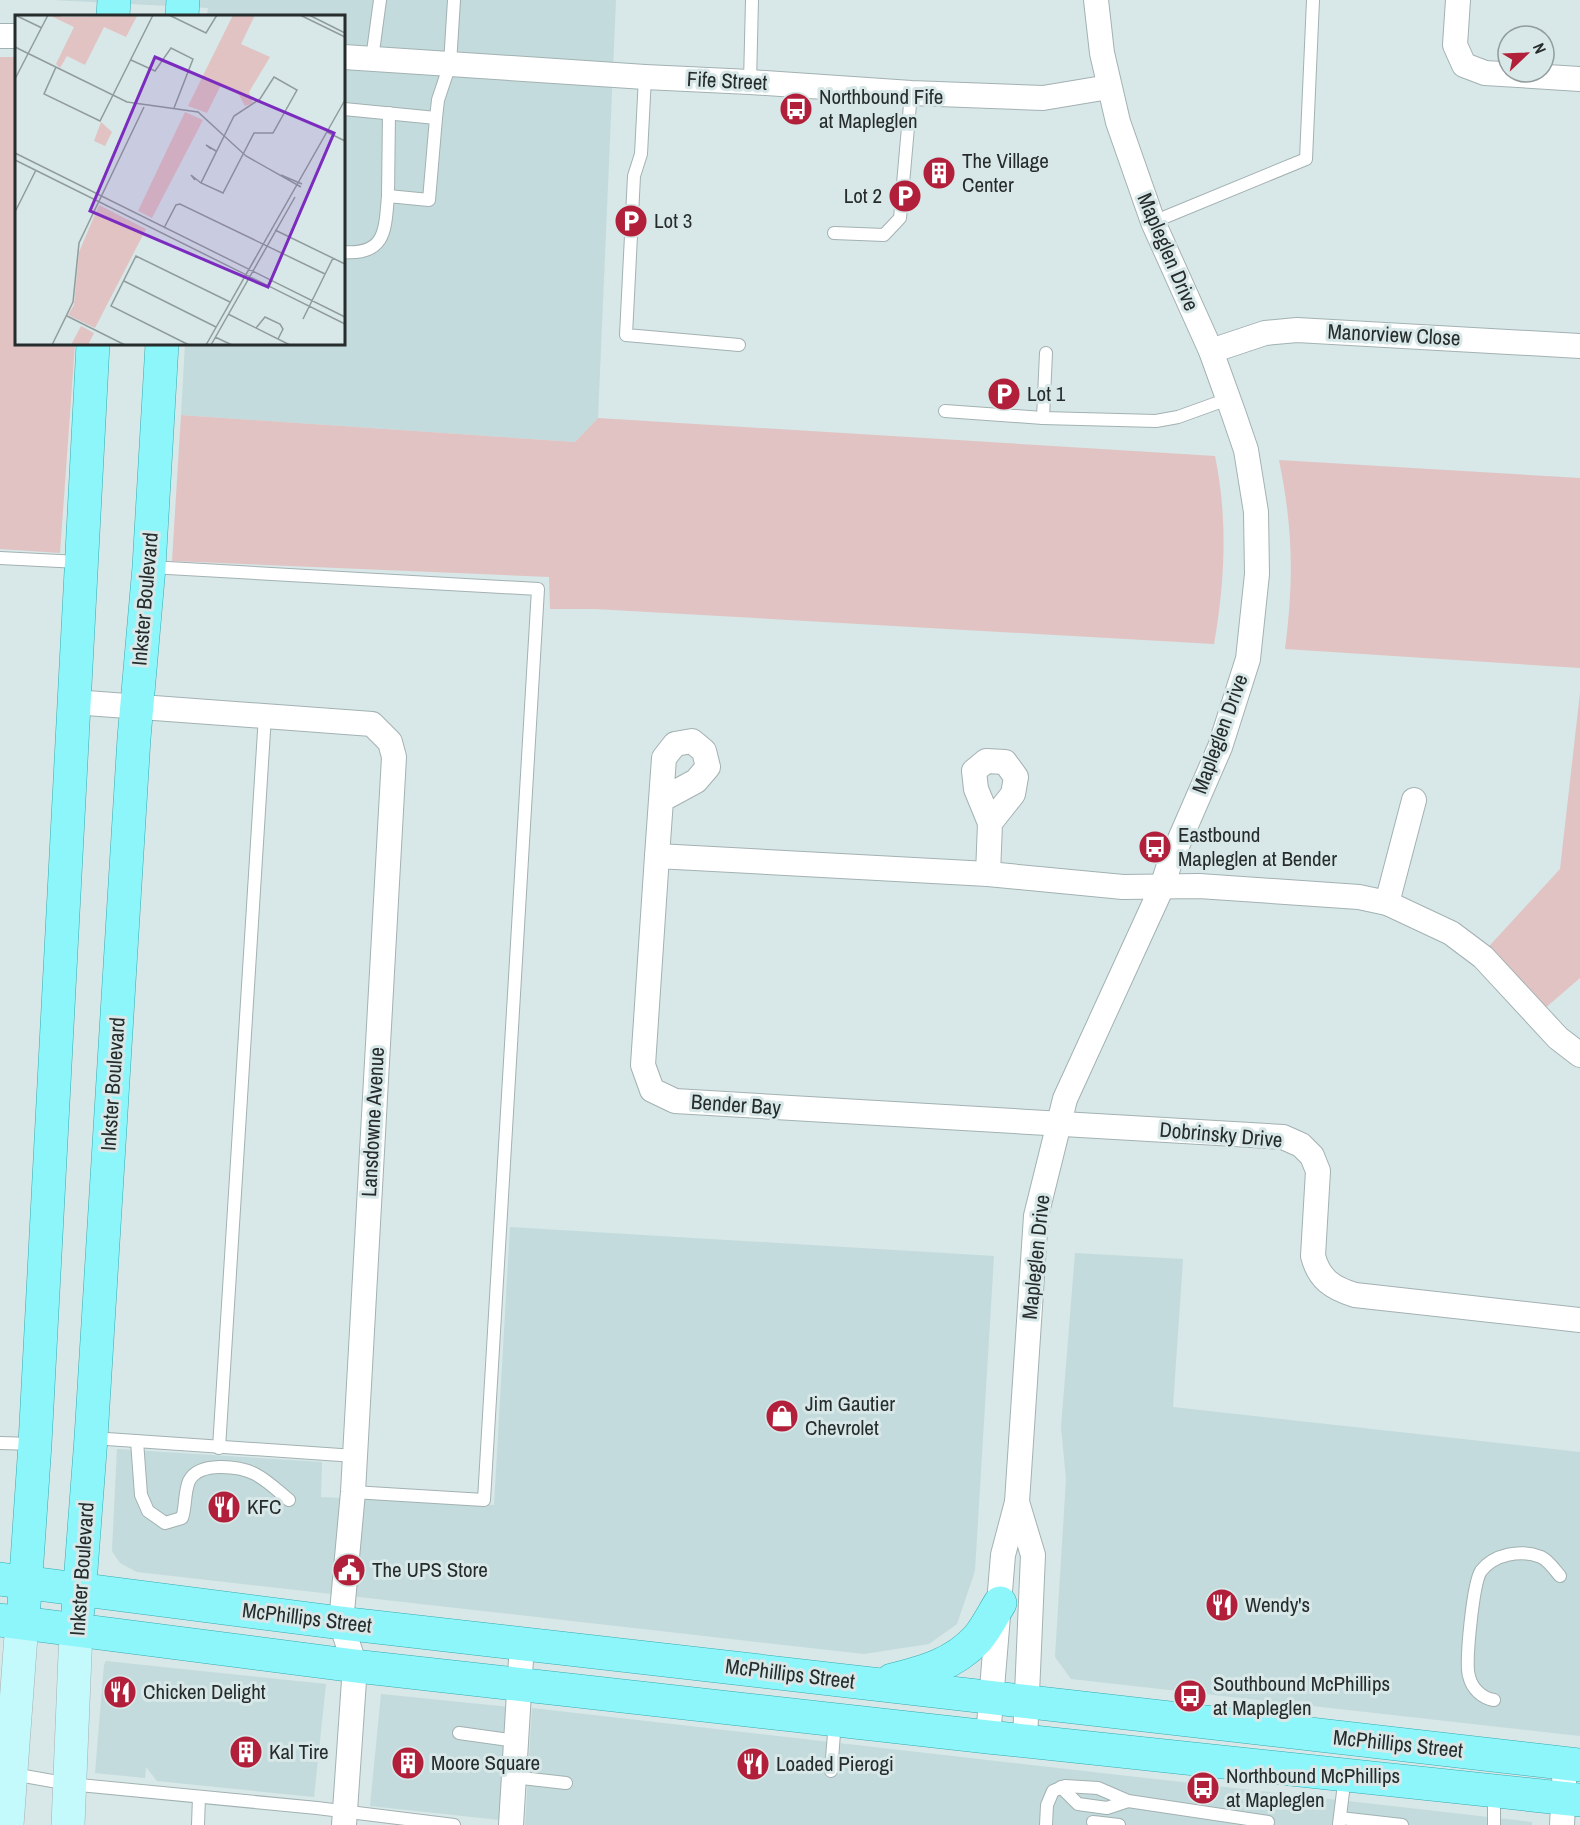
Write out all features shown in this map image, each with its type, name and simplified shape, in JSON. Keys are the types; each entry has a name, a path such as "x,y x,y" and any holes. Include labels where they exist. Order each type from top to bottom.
{"main road":[{"path":"113,15 114,0"},
{"path":"182,15 183,0"},
{"path":"7,1825 5,1773 13,1581 34,1443 93,345"},
{"name":"Inkster Boulevard","path":"68,1825 76,1630 91,1438 136,707 149,567 162,345"},
{"name":"McPhillips Street","path":"13,1581 341,1623 1572,1764"},
{"path":"876,1684 931,1670 961,1655 979,1637 1000,1602"},
{"name":"McPhillips Street","path":"11,1621 518,1685 1494,1791 1568,1808"}],"street":[{"name":"Mapleglen Drive","path":"988,1737 1003,1555 1017,1502 1036,1216 1065,1099 1162,887 1170,862 1220,747 1248,659 1257,574 1256,512 1246,450 1211,351 1153,222 1118,122 1102,53 1096,0"},
{"path":"1458,0 1455,45 1464,65 1485,73 1580,79"},
{"name":"Fife Street","path":"345,57 911,93 1043,98 1109,87"},
{"name":"Manorview Close","path":"1211,351 1265,333 1297,330 1580,346"},
{"name":"Lansdowne Avenue","path":"74,702 372,724 390,742 394,757 353,1492 341,1623 355,1666 345,1818"},
{"name":"Bender Bay","path":"661,800 643,1065 652,1090 675,1101 1059,1125"},
{"path":"1387,903 1414,800"},
{"path":"988,874 990,824"},
{"path":"657,856 988,874 1123,887 1199,886 1359,897 1387,903 1451,933 1483,957 1544,1023 1567,1046 1580,1055"},
{"name":"Dobrinsky Drive","path":"1059,1125 1283,1137 1301,1145 1312,1156 1318,1171 1313,1256 1322,1278 1338,1290 1355,1295 1580,1320"},
{"name":"Mapleglen Drive","path":"1017,1502 1033,1555 1025,1740"},
{"path":"511,1825 522,1643"},
{"path":"1568,1808 1572,1764"}],"lane":[{"path":"372,59 380,0"},
{"path":"388,196 429,200 438,100 450,64 454,0"},
{"path":"750,82 752,0"},
{"path":"1153,222 1306,159 1313,0"},
{"path":"645,77 641,154 634,176 626,335 740,345"},
{"path":"834,232 884,235 900,218 911,93"},
{"path":"345,110 436,117"},
{"path":"345,252 356,253 371,249 378,243 385,231 388,196 389,113"},
{"path":"1043,418 1046,353"},
{"path":"945,411 1043,418 1156,422 1178,417 1228,399"},
{"path":"0,558 80,562"},
{"path":"149,567 538,589 484,1500 353,1492"},
{"path":"219,1448 265,715"},
{"path":"91,1438 355,1456"},
{"path":"137,1442 141,1495 148,1511 165,1522 182,1518 186,1508 190,1480 198,1472 208,1468 242,1469 256,1474 289,1500"},
{"path":"0,1443 34,1443"},
{"path":"1494,1700 1484,1698 1473,1686 1468,1675 1472,1607 1475,1587 1481,1571 1494,1560 1509,1554 1527,1553 1543,1557 1560,1576"},
{"path":"831,1771 835,1719"},
{"path":"459,1733 516,1741"},
{"path":"5,1773 69,1784 199,1797 345,1818 454,1825"},
{"path":"1345,1775 1339,1821 1402,1825"},
{"path":"513,1777 566,1783"},
{"path":"1061,1787 1078,1804 1107,1808 1128,1802"},
{"path":"1046,1825 1047,1805 1053,1791 1061,1787 1098,1788 1128,1802 1268,1822"},
{"path":"1494,1791 1494,1825"},
{"path":"198,1825 199,1797"},
{"path":"1093,1822 1119,1825"}],"shaded area":[{"path":"52,0 616,0 598,418 575,442 181,415 185,345 345,345 345,15 207,15 208,8"},
{"path":"0,57 15,57 15,345 75,345 60,553 0,549"},
{"path":"181,415 575,442 598,418 1215,456 1222,503 1224,550 1221,597 1214,644 595,609 550,609 549,577 172,561"},
{"path":"1279,460 1580,478 1580,668 1285,649 1290,600 1291,554"},
{"path":"1580,693 1580,978 1536,1016 1481,955 1560,869"},
{"path":"510,1227 994,1256 975,1571 957,1624 929,1644 864,1654 137,1572 120,1563 112,1551 117,1449 322,1462 321,1497 494,1505"},
{"path":"1075,1253 1183,1259 1173,1407 1580,1452 1580,1736 1071,1679 1055,1657 1066,1479 1061,1427"},
{"path":"106,1661 326,1684 314,1797 157,1781 146,1767 145,1778 95,1773"},
{"path":"381,1694 511,1707 500,1820 370,1806"},
{"path":"532,1708 1532,1822 1532,1825 525,1825"}],"place":[{"name":"Northbound Fife at Mapleglen","path":"796,109"},
{"name":"The Village Center","path":"939,173"},
{"name":"Lot 2","path":"905,196"},
{"name":"Lot 3","path":"631,221"},
{"name":"Lot 1","path":"1004,394"},
{"name":"Eastbound Mapleglen at Bender","path":"1155,847"},
{"name":"Jim Gautier Chevrolet","path":"782,1416"},
{"name":"KFC","path":"224,1507"},
{"name":"The UPS Store","path":"349,1570"},
{"name":"Wendy's","path":"1222,1605"},
{"name":"Chicken Delight","path":"120,1692"},
{"name":"Southbound McPhillips at Mapleglen","path":"1190,1696"},
{"name":"Kal Tire","path":"246,1752"},
{"name":"Moore Square","path":"408,1763"},
{"name":"Loaded Pierogi","path":"753,1764"},
{"name":"Northbound McPhillips at Mapleglen","path":"1203,1788"}]}
